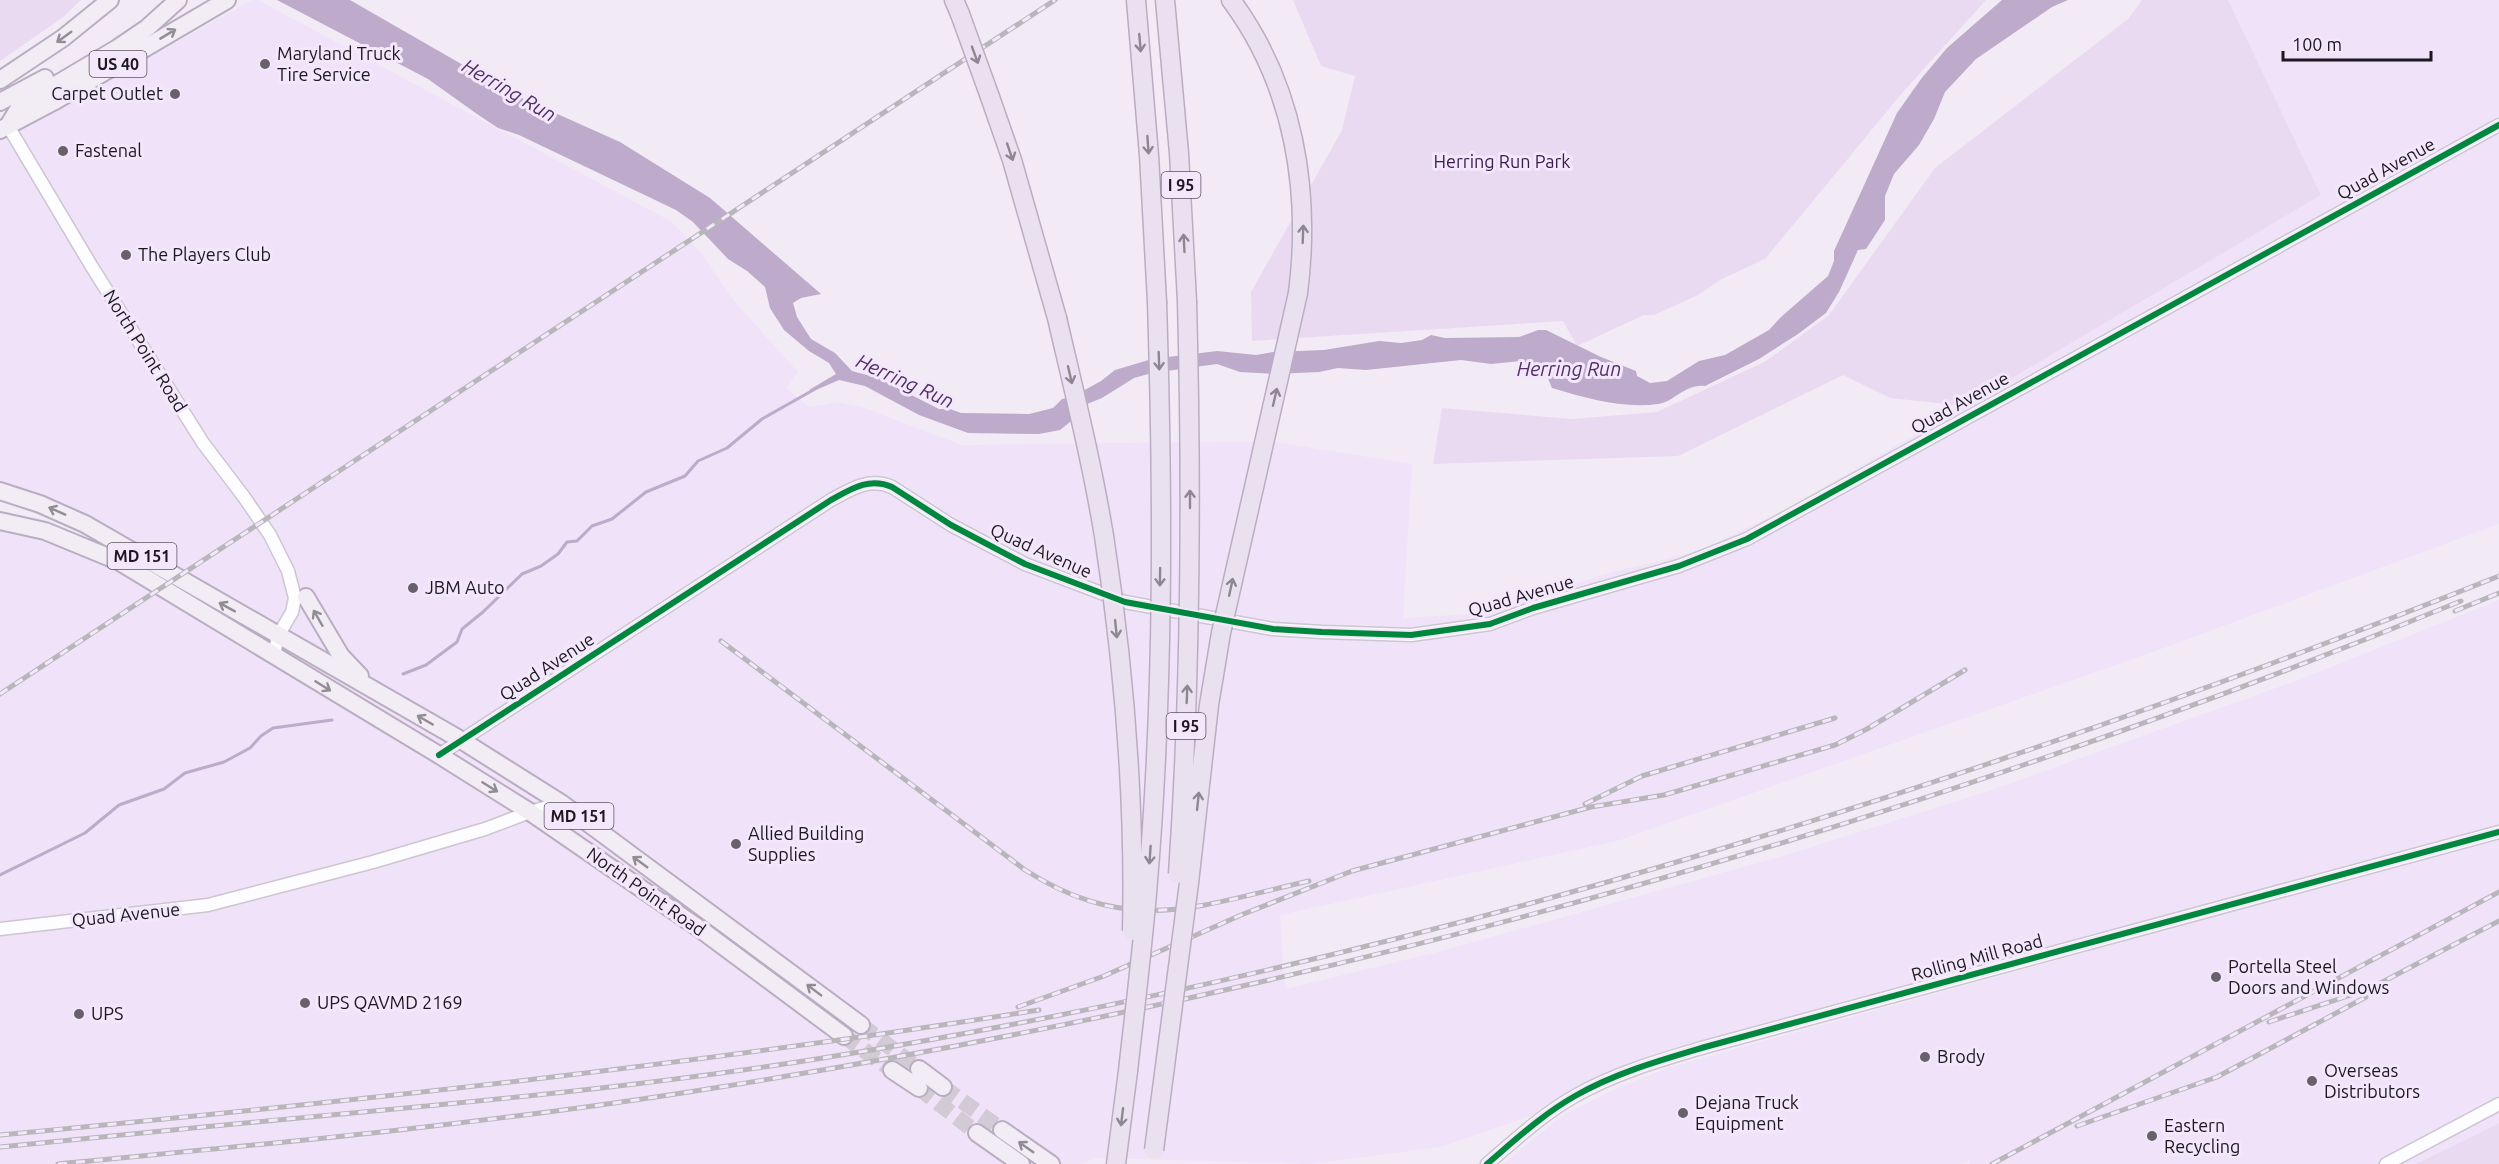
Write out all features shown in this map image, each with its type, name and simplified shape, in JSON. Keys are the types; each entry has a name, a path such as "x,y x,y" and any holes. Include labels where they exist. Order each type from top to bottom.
{"highway":[{"name":"I 95","path":"1116,1164 1148,881 1158,682 1161,527 1157,302 1144,86 1136,0"},
{"name":"I 95","path":"1153,1157 1183,798 1190,528 1187,301 1165,0"},
{"path":"1153,1157 1189,883 1209,705 1221,633 1298,293 1304,226 1302,192 1289,120 1267,59 1232,0"},
{"path":"957,7 990,97 1032,226 1057,318 1089,457 1104,535 1116,626 1131,797 1133,881 1128,1071"}],"main road":[{"path":"0,80 63,38 110,0"},
{"path":"4,128 20,105 116,49 147,28 178,0"},
{"name":"US 40","path":"0,102 88,54 178,0"},
{"name":"US 40","path":"4,128 227,0"},
{"name":"MD 151","path":"0,491 40,504 85,524 278,636"},
{"name":"MD 151","path":"0,521 45,531 118,561 274,655"},
{"path":"306,597 341,656 358,675 381,694"},
{"name":"North Point Road","path":"278,636 461,741 561,803 861,1025"},
{"name":"North Point Road","path":"274,655 530,812 724,946 844,1036"},
{"path":"649,894 662,878"},
{"path":"724,946 735,932"},
{"path":"919,1069 943,1087"},
{"path":"892,1070 919,1088"},
{"path":"1002,1130 1050,1164"},
{"path":"977,1133 1021,1164"}],"street":[{"name":"Quad Avenue","path":"439,755 831,500 851,489 870,483 883,483 892,487 951,525 1025,564 1125,602 1273,629 1322,632 1411,635 1490,624 1533,608 1679,566 1747,539 2499,125"},
{"name":"North Point Road","path":"4,128 203,443 244,497 306,597"},
{"name":"North Point Road","path":"274,655 278,636 292,612 295,598 288,571"},
{"name":"Quad Avenue","path":"0,929 207,905 373,862 485,829 561,803"},
{"name":"Rolling Mill Road","path":"1487,1164 1575,1096 1648,1065 1705,1047 2499,832"},
{"path":"2386,1164 2499,1104"}],"shaded area":[{"path":"252,0 258,0 672,222 701,253 734,301 798,372 786,388 809,407 838,402 862,407 962,445 1269,441 1412,464 1403,618 1487,613 1609,573 1699,551 1786,509 2321,195 2228,0 2499,0 2499,524 2161,649 1617,841 1280,915 1285,989 1438,952 1783,856 1989,791 2296,681 2499,600 2499,1123 2416,1164 1970,1164 1969,1160 1962,1164 1503,1164 1563,1115 1619,1087 1670,1067 2086,952 2168,917 1704,1042 1546,1111 1440,1147 1311,1164 1095,1158 1082,1164 0,1164 0,530 58,544 136,581 167,561 100,524 38,494 0,484 0,137 90,91"}],"green space":[{"path":"0,0 81,0 62,18 0,61"},
{"name":"Herring Run Park","path":"1293,0 1986,0 1903,92 1765,259 1722,279 1698,295 1654,315 1644,315 1577,346 1563,321 1252,341 1251,292 1342,130 1355,76 1321,66"},
{"path":"2142,0 2228,0 2321,195 1965,406 1890,398 1843,375 1678,456 1433,464 1442,408 1572,419 1657,412 1766,361 1829,315 1935,168 2128,19"},
{"path":"2499,1123 2499,1164 2416,1164"}],"water":[{"name":"Herring Run","path":"277,0 350,0 515,95 620,142 710,198 821,294 801,298 793,303 797,317 811,339 835,353 852,371 878,378 939,409 950,409 961,413 1029,414 1053,408 1062,399 1072,397 1101,381 1115,370 1152,359 1217,351 1256,355 1324,350 1379,341 1401,343 1422,340 1431,335 1445,338 1519,337 1538,330 1546,330 1636,371 1637,376 1650,383 1667,381 1699,361 1725,355 1769,330 1828,276 1834,261 1834,251 1897,113 1947,48 2002,0 2068,0 2052,7 1976,59 1945,92 1934,119 1919,145 1894,174 1885,196 1885,220 1866,249 1858,250 1839,292 1826,313 1759,359 1705,386 1691,388 1663,403 1632,405 1591,399 1552,388 1544,369 1521,361 1491,364 1461,360 1366,370 1338,368 1319,372 1275,374 1240,372 1217,364 1152,373 1134,378 1102,398 1077,408 1070,422 1060,430 1039,434 968,433 919,415 865,386 839,380 816,390 809,390 836,374 829,363 809,351 784,330 770,308 765,287 747,271 728,259 693,222 676,210 519,135 498,128 428,79"}],"waterway":[{"path":"403,674 426,665 457,642 462,629 522,574 541,566 558,554 567,542 577,541 592,526 612,519 646,492 685,476 698,461 727,448 762,419 815,389"},
{"path":"0,875 85,833 119,805 164,789 185,773 224,762 250,748 261,736 273,728 332,720"}],"tunnel":[{"path":"861,1025 919,1069"},
{"path":"844,1036 892,1070"},
{"path":"943,1087 1002,1130"},
{"path":"919,1088 977,1133"}],"railway":[{"path":"0,694 1055,0"},
{"path":"0,1147 486,1100 711,1074 823,1058 1038,1019 1252,974 1464,921 1674,863 1883,798 2090,729 2295,655 2499,576"},
{"path":"2455,611 2499,593"},
{"path":"58,1164 469,1122 714,1088 938,1049 1161,1004 1382,953 1602,895 1820,831 2036,761 2249,684 2461,601"},
{"path":"721,641 1025,870 1063,891 1098,904 1132,910 1165,910 1198,906 1309,881"},
{"path":"1018,1007 1104,976 1241,915 1352,871 1591,807 1664,795 1835,745 1867,729 1965,670"},
{"path":"1585,804 1642,776 1835,718"},
{"path":"1992,1164 2499,892"},
{"path":"2269,1022 2369,989 2499,921"},
{"path":"2077,1126 2217,1077 2366,997"},
{"path":"0,1135 521,1081 780,1048 1039,1010"}],"cycle path":[{"path":"439,755 831,500 853,488 876,483 892,487 951,525 1025,564 1125,602 1273,629 1322,632 1411,635 1490,624 1533,608 1679,566 1747,539 2499,125"},
{"path":"1487,1164 1563,1103 1606,1080 1655,1062 2499,832"}],"place":[{"name":"Maryland Truck Tire Service","path":"265,64"},
{"name":"Carpet Outlet","path":"175,94"},
{"name":"Fastenal","path":"63,151"},
{"name":"The Players Club","path":"126,255"},
{"name":"JBM Auto","path":"413,588"},
{"name":"Allied Building Supplies","path":"736,844"},
{"name":"Portella Steel Doors and Windows","path":"2216,977"},
{"name":"UPS QAVMD 2169","path":"305,1003"},
{"name":"UPS","path":"79,1014"},
{"name":"Brody","path":"1925,1057"},
{"name":"Overseas Distributors","path":"2312,1081"},
{"name":"Dejana Truck Equipment","path":"1683,1113"},
{"name":"Eastern Recycling","path":"2152,1136"}]}
